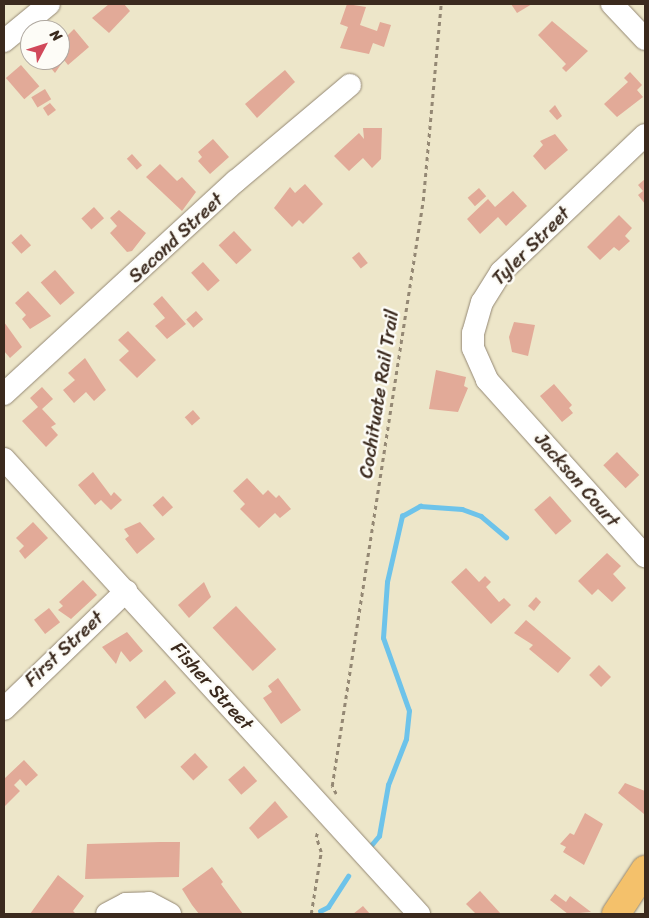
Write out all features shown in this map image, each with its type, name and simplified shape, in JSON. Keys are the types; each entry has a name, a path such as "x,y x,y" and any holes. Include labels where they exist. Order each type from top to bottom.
{"main road":[{"path":"616,914 645,870"}],"street":[{"path":"4,41 49,4"},
{"path":"612,4 645,38"},
{"name":"Second Street","path":"4,394 236,181 350,85"},
{"name":"Tyler Street","path":"508,404 487,380 473,348 482,302 501,272 645,135"},
{"name":"Jackson Court","path":"508,404 645,556"},
{"name":"Fisher Street","path":"4,459 418,914"},
{"name":"First Street","path":"4,709 126,591"},
{"path":"107,914 126,904 148,904 170,914"}],"path":[{"name":"Cochituate Rail Trail","path":"332,786 423,201 441,4"},
{"path":"312,914 322,852 316,838 322,824"}],"building":[{"path":"109,4 124,4 130,11 109,33 92,18"},
{"path":"347,4 366,7 360,25 377,31 380,22 391,25 384,47 373,43 369,54 340,48 348,27 340,24"},
{"path":"511,4 532,4 517,13"},
{"path":"552,21 588,51 566,72 562,68 566,64 538,35"},
{"path":"74,29 89,47 70,63 70,33"},
{"path":"20,66 20,70 25,70 39,86 24,99 6,78"},
{"path":"285,70 295,82 257,118 245,104"},
{"path":"630,72 642,85 637,90 643,97 617,117 604,104 628,82 624,78"},
{"path":"45,89 51,99 37,108 31,97"},
{"path":"50,103 56,110 48,116 43,108"},
{"path":"555,105 562,116 557,120 549,111"},
{"path":"363,128 382,128 381,159 372,168 363,158 349,171 334,156 359,133 364,139"},
{"path":"555,134 568,150 545,170 533,156 543,145 540,141"},
{"path":"213,139 229,157 210,174 198,161 202,157 198,152"},
{"path":"132,154 142,165 137,170 127,159"},
{"path":"160,164 177,181 182,177 196,192 182,211 146,177"},
{"path":"645,179 645,204 638,195 643,191 638,185"},
{"path":"305,184 323,204 303,224 299,220 292,227 274,208 290,187 295,193"},
{"path":"479,188 486,196 475,206 468,198"},
{"path":"513,191 527,206 506,226 498,217 480,234 467,219 488,199 495,207"},
{"path":"94,207 104,218 91,230 81,218"},
{"path":"119,210 146,233 132,251 127,252 110,233 117,226 110,218"},
{"path":"619,215 632,228 625,236 630,241 619,251 614,247 600,260 587,247"},
{"path":"234,231 252,250 236,264 219,245"},
{"path":"21,234 31,245 21,254 11,243"},
{"path":"359,252 368,263 361,269 352,258"},
{"path":"203,262 220,281 208,291 191,273"},
{"path":"55,270 75,293 60,305 41,282"},
{"path":"28,291 51,316 30,329 22,319 26,315 15,303"},
{"path":"162,296 186,324 167,339 155,326 165,318 153,304"},
{"path":"196,311 203,319 193,328 186,320"},
{"path":"4,322 22,347 10,358 4,351"},
{"path":"514,322 535,325 528,356 512,352 509,337"},
{"path":"128,331 156,360 137,378 119,360 129,351 118,340"},
{"path":"85,358 106,390 94,401 86,392 74,403 63,390 75,380 68,373"},
{"path":"436,370 466,377 464,386 468,388 458,412 429,409"},
{"path":"554,384 572,405 569,408 573,413 562,422 540,396"},
{"path":"42,387 53,399 42,409 56,424 51,427 58,435 46,447 22,421 38,407 30,398"},
{"path":"193,410 200,418 192,426 185,417"},
{"path":"617,452 639,475 626,488 603,465"},
{"path":"93,472 111,496 114,492 122,500 111,510 101,500 95,505 78,485"},
{"path":"247,478 263,495 268,490 276,498 279,495 291,509 280,518 275,513 259,528 240,509 245,504 233,491"},
{"path":"163,496 173,507 163,517 153,505"},
{"path":"550,496 572,521 556,535 534,510"},
{"path":"33,522 48,538 25,559 19,551 24,546 16,538"},
{"path":"140,522 155,539 137,554 125,539 129,536 124,529"},
{"path":"607,553 621,566 613,574 626,588 612,602 598,589 592,595 578,581"},
{"path":"466,568 479,582 485,576 491,582 486,587 499,602 504,598 511,605 491,624 451,582"},
{"path":"83,580 97,595 71,619 58,610 63,606 59,602"},
{"path":"204,582 211,597 189,618 178,605"},
{"path":"536,597 541,602 534,611 528,606"},
{"path":"236,606 276,649 253,671 213,628"},
{"path":"49,608 60,622 45,634 34,620"},
{"path":"526,620 571,658 558,673 529,649 533,645 514,633"},
{"path":"127,632 143,651 130,662 121,651 116,664 102,647"},
{"path":"599,665 611,677 601,687 589,675"},
{"path":"278,678 301,710 281,724 263,698 272,692 268,686"},
{"path":"165,680 176,693 145,719 136,707"},
{"path":"195,753 208,767 193,781 180,767"},
{"path":"24,760 38,775 26,786 20,779 14,785 20,791 4,807 4,779"},
{"path":"244,766 257,781 241,795 228,780"},
{"path":"625,783 645,791 644,814 618,793"},
{"path":"275,801 288,817 258,839 249,828"},
{"path":"585,813 603,824 584,865 563,852 566,847 560,844 570,833 574,835"},
{"path":"180,842 179,877 85,879 87,844"},
{"path":"212,867 223,882 221,884 243,914 199,914 192,905 182,889"},
{"path":"58,875 84,896 73,911 76,914 30,914"},
{"path":"480,891 501,914 476,914 466,904"},
{"path":"555,894 566,902 570,896 591,912 568,914 550,900"},
{"path":"363,906 370,914 353,914"}],"waterway":[{"path":"368,849 379,836 388,785 406,739 409,711 383,638 387,582 402,516 420,506 462,509 481,516 506,537"},
{"path":"320,911 328,907 348,876"}]}
